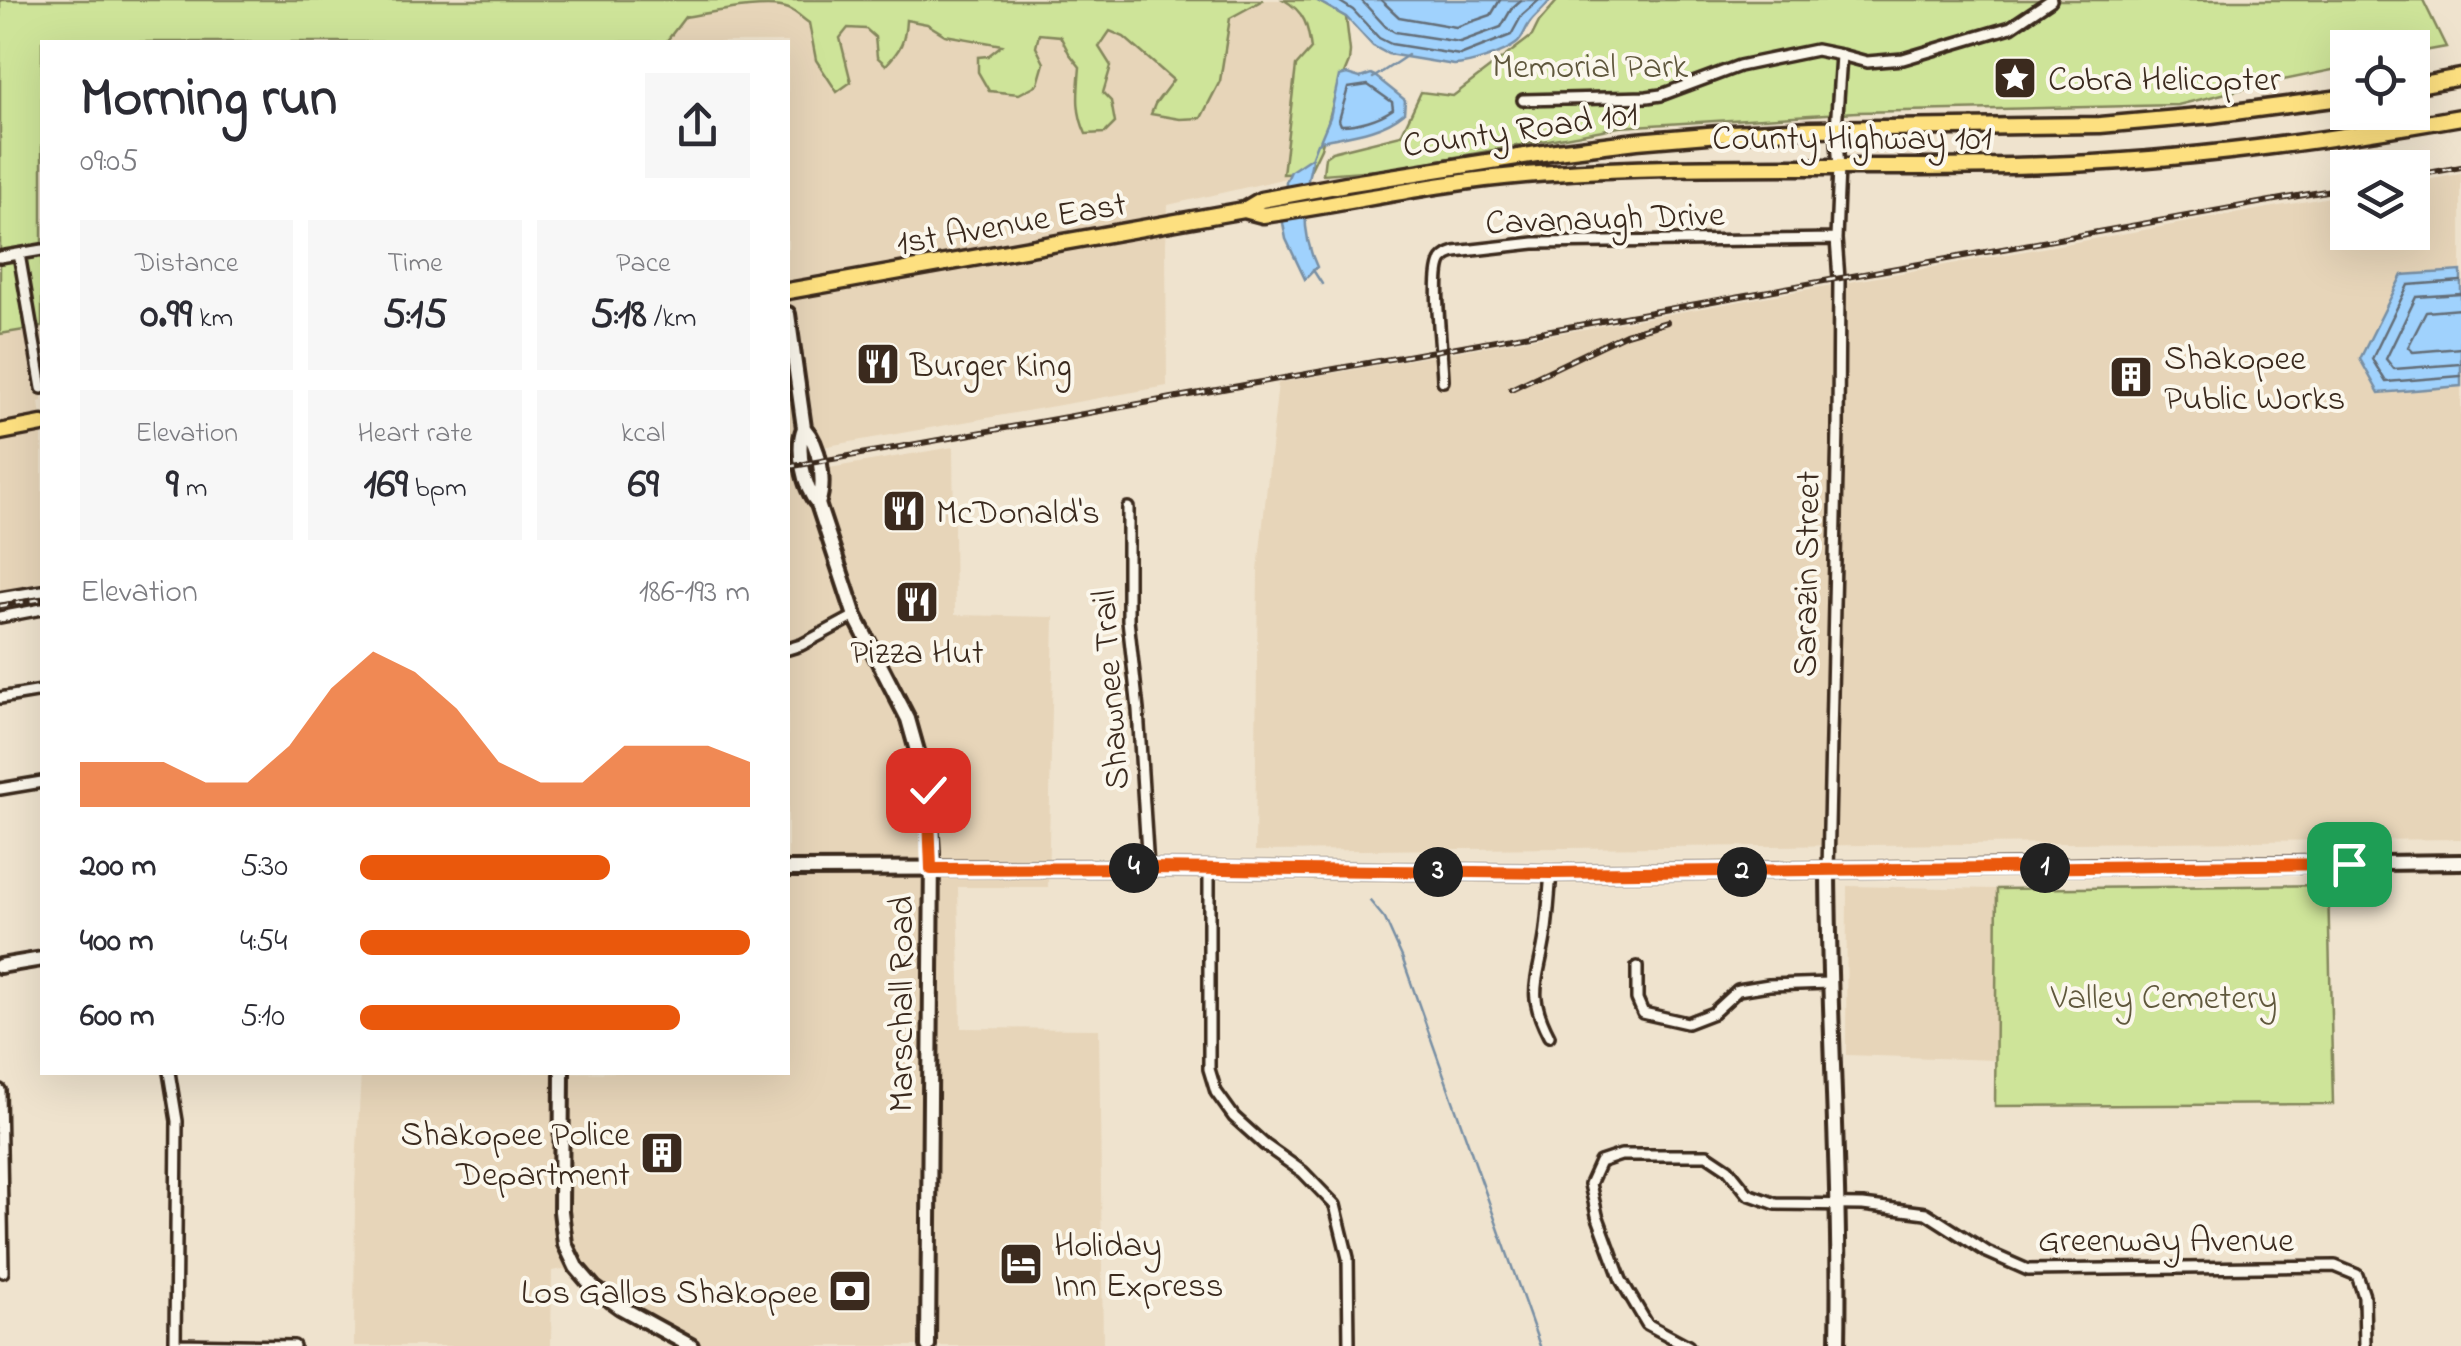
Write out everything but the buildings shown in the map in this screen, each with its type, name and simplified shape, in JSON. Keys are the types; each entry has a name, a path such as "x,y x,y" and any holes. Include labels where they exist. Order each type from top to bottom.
{"main road":[{"path":"2430,83 2461,78"},
{"name":"County Road 101","path":"1244,210 1261,200 1346,184 1637,141 1836,129 2100,125 2211,116 2330,99"},
{"name":"County Highway 101","path":"1244,210 1263,216 1428,187 1629,170 2048,165 2161,159 2329,139 2461,117"},
{"name":"1st Avenue East","path":"790,291 1244,210"},
{"path":"0,432 40,424"}],"street":[{"path":"1523,100 1647,97 1739,66 1816,50 1867,62 1904,59 2011,28 2051,0"},
{"name":"Sarazin Street","path":"1838,1346 1839,1206 1828,871 1838,427 1836,129 1841,55"},
{"name":"Cavanaugh Drive","path":"1443,381 1436,284 1445,256 1534,243 1836,239"},
{"path":"0,257 40,250"},
{"path":"19,254 40,376"},
{"name":"Marschall Road","path":"790,328 809,494 818,504 855,616 909,724 928,790 928,1346"},
{"name":"Shawnee Trail","path":"1128,508 1128,620 1148,868"},
{"path":"0,598 40,591"},
{"path":"0,617 40,609"},
{"path":"790,648 855,616"},
{"path":"0,698 40,691"},
{"path":"0,789 40,782"},
{"path":"790,869 1209,868 1551,873 2461,862"},
{"path":"1209,868 1208,1069 1216,1092 1234,1117 1302,1172 1335,1206 1348,1258 1349,1346"},
{"path":"1548,1036 1536,1012 1534,987 1551,873"},
{"path":"0,966 40,959"},
{"path":"1636,967 1637,998 1643,1013 1688,1023 1713,1013 1738,990 1829,983"},
{"path":"170,1075 177,1120 176,1345 294,1346"},
{"path":"562,1075 562,1211 565,1244 576,1267 594,1288 620,1306 692,1346"},
{"path":"0,1090 2,1272"},
{"name":"Greenway Avenue","path":"1688,1346 1647,1324 1622,1280 1597,1215 1590,1184 1600,1162 1621,1155 1707,1156 1728,1169 1748,1194 1776,1204 1863,1206 1926,1213 1987,1252 2028,1270 2336,1266 2357,1275 2364,1296 2365,1346"}],"shaded area":[{"path":"698,0 1312,0 1335,96 1309,173 1168,205 1167,386 790,453 790,40 668,40"},
{"path":"2461,174 2461,839 1255,851 1258,570 1278,383 2330,197 2330,250 2430,250 2430,179"},
{"path":"40,327 40,583 0,591 0,334"},
{"path":"953,447 955,615 1054,617 1048,887 958,887 961,1028 1099,1029 1103,1346 671,1346 601,1305 564,1269 552,1271 551,1346 354,1346 355,1186 361,1075 790,1075 790,475"},
{"path":"1847,886 1997,889 1996,1060 1846,1055"}],"green space":[{"path":"0,0 1263,0 1230,18 1220,81 1201,118 1151,114 1173,80 1124,37 1110,31 1099,47 1111,66 1103,93 1111,101 1115,123 1105,133 1086,134 1079,109 1080,67 1060,36 1039,34 1036,47 1044,63 1038,84 1019,94 989,91 978,72 978,57 988,56 1002,45 945,35 927,24 906,20 901,45 886,65 877,57 875,37 866,29 848,28 840,38 851,82 837,92 816,60 809,23 792,10 779,7 738,8 685,17 668,40 40,40 40,327 0,334"},
{"path":"1284,0 1316,0 1346,17 1349,62 1309,173 1283,174 1296,66 1311,49 1304,20"},
{"name":"Memorial Park","path":"1558,0 2423,0 2446,47 2430,50 2430,30 2330,30 2330,70 2178,105 1857,112 1619,127 1390,169 1323,174 1325,157 1332,152 1401,135 1421,92 1453,96 1532,36"},
{"name":"Valley Cemetery","path":"2328,885 2333,1104 1995,1106 1997,889"}],"water":[{"path":"1316,0 1550,0 1516,44 1486,58 1454,65 1388,54 1373,46 1346,17"},
{"path":"1339,76 1360,78 1375,76 1405,100 1404,113 1375,129 1320,141"},
{"path":"1312,157 1305,214 1309,246 1317,267 1305,279 1286,239 1283,223 1286,182 1291,171"},
{"path":"2461,271 2461,386 2379,393 2360,359 2402,275"}],"waterway":[{"path":"1373,78 1408,55"},
{"path":"1312,156 1320,142"},
{"path":"1313,270 1322,284"},
{"path":"1370,901 1385,919 1402,957 1540,1346"}],"railway":[{"path":"2430,173 2461,167"},
{"path":"790,467 2330,190"},
{"path":"1511,389 1626,334 1667,322"},
{"path":"0,606 40,599"}],"place":[{"name":"Cobra Helicopter","path":"2015,78"},
{"name":"Burger King","path":"878,364"},
{"name":"Shakopee Public Works","path":"2131,377"},
{"name":"McDonald's","path":"904,511"},
{"name":"Pizza Hut","path":"917,602"},
{"name":"Shakopee Police Department","path":"662,1153"},
{"name":"Holiday Inn Express","path":"1021,1264"},
{"name":"Los Gallos Shakopee","path":"850,1291"}],"route":[{"path":"928,790 931,869 1551,873 2349,864"}]}
